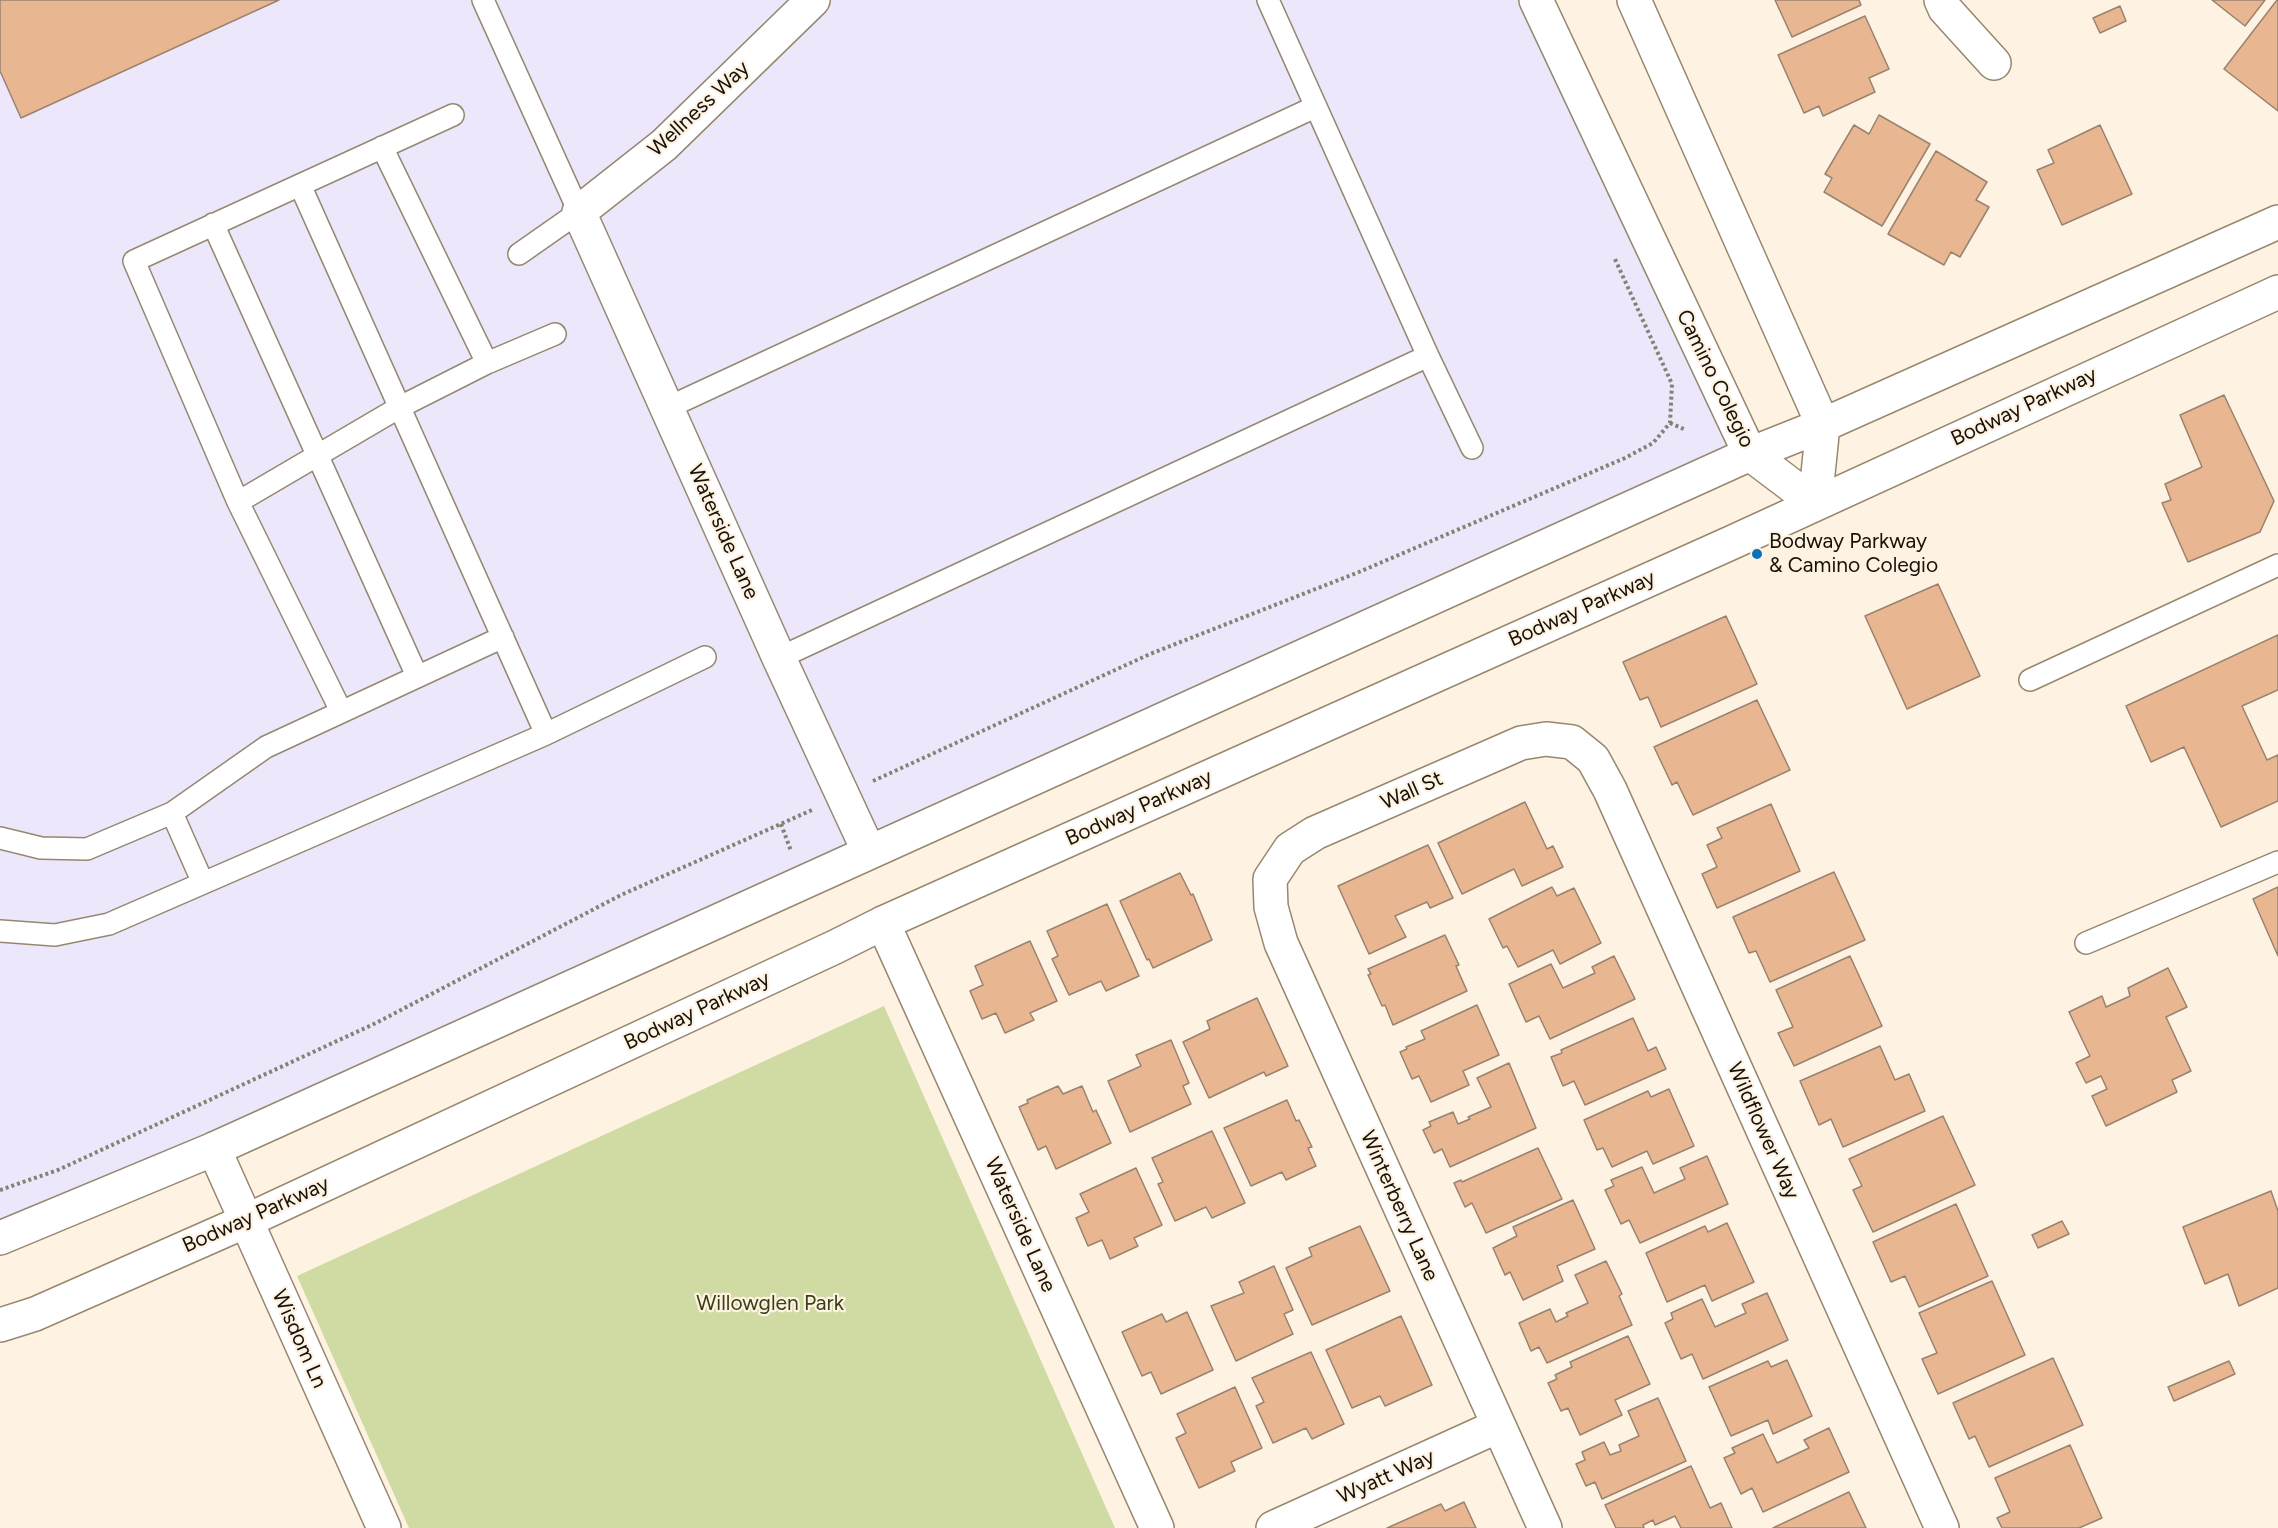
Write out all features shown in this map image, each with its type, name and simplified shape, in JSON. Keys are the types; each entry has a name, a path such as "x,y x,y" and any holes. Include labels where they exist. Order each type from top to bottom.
{"street":[{"name":"Wellness Way","path":"579,212 664,145 813,0"},
{"name":"Camino Colegio","path":"1536,0 1750,454 1815,503"},
{"path":"1634,0 1823,425 1815,503"},
{"path":"1941,0 1945,9 1994,63"},
{"name":"Waterside Lane","path":"579,212 779,658 869,852"},
{"path":"0,1238 214,1149 1750,454 1823,425 2278,222"},
{"name":"Bodway Parkway","path":"0,1325 34,1314 246,1221 884,923 1733,542 2278,292"},
{"name":"Wall St","path":"1270,879 1290,849 1315,833 1521,743 1546,738 1572,742"},
{"name":"Wildflower Way","path":"1572,742 1593,759 1610,790 1942,1528"},
{"name":"Winterberry Lane","path":"1270,879 1271,907 1281,943 1545,1528"},
{"name":"Waterside Lane","path":"884,923 1157,1528"},
{"name":"Wisdom Ln","path":"214,1149 384,1528"},
{"name":"Wyatt Way","path":"1273,1528 1498,1426"}],"lane":[{"path":"483,0 579,212 519,254"},
{"path":"1268,0 1428,356 1472,448"},
{"path":"667,408 1315,106"},
{"path":"341,711 238,502 134,261 453,114"},
{"path":"382,147 487,363"},
{"path":"300,185 546,734"},
{"path":"213,224 417,676"},
{"path":"238,502 400,407 487,363 555,334"},
{"path":"779,658 1428,356"},
{"path":"2030,680 2278,565"},
{"path":"0,838 41,848 87,849 172,813 266,747 503,637"},
{"path":"0,931 55,935 109,924 546,734 705,657"},
{"path":"172,813 203,883"},
{"path":"2086,943 2278,862"}],"path":[{"path":"0,1190 58,1170 376,1023 621,895 1150,654 1359,572 1625,458 1653,443 1670,423 1672,384 1614,256"},
{"path":"1670,423 1686,430"},
{"path":"781,824 793,855"}],"shaded area":[{"path":"0,0 1536,0 1750,454 0,1238"}],"green space":[{"name":"Willowglen Park","path":"884,1006 1115,1528 409,1528 297,1276"}],"building":[{"path":"0,0 279,0 21,118 0,71"},
{"path":"1775,0 1859,0 1861,5 1792,37"},
{"path":"2212,0 2265,0 2245,26"},
{"path":"2278,0 2278,111 2224,69"},
{"path":"2120,6 2126,21 2100,33 2093,18"},
{"path":"1865,16 1889,69 1869,78 1875,92 1823,116 1819,106 1804,113 1778,55"},
{"path":"1879,115 1930,144 1882,226 1824,192 1832,178 1825,174 1854,125 1869,134"},
{"path":"2100,125 2132,194 2062,225 2037,170 2054,163 2048,150"},
{"path":"1936,151 1987,182 1976,200 1989,207 1960,257 1951,252 1944,265 1888,234"},
{"path":"2224,395 2274,501 2260,532 2188,562 2162,503 2171,500 2165,484 2202,467 2180,415"},
{"path":"1938,584 1980,676 1907,709 1865,616"},
{"path":"1726,616 1757,684 1661,727 1648,697 1640,700 1623,662"},
{"path":"2278,635 2278,690 2242,706 2267,760 2278,755 2278,801 2221,827 2184,747 2151,762 2126,706"},
{"path":"1757,700 1790,770 1693,815 1677,782 1672,785 1654,747"},
{"path":"1525,802 1547,849 1553,846 1563,867 1522,886 1514,869 1462,894 1438,843"},
{"path":"1771,804 1800,871 1717,908 1702,874 1717,867 1707,845 1722,838 1717,828"},
{"path":"1428,845 1453,898 1430,908 1427,902 1395,916 1406,937 1369,954 1338,886"},
{"path":"1834,872 1865,940 1770,982 1756,951 1749,953 1733,917"},
{"path":"1180,873 1191,895 1193,894 1212,940 1153,968 1149,959 1147,960 1120,901"},
{"path":"1552,887 1557,896 1574,888 1601,943 1560,964 1553,950 1518,967 1507,946 1503,948 1489,919"},
{"path":"2278,887 2278,956 2253,899"},
{"path":"1107,904 1139,976 1106,991 1101,981 1069,995 1052,959 1058,956 1047,931"},
{"path":"1445,935 1459,965 1456,966 1467,991 1393,1025 1368,975 1371,974 1368,969"},
{"path":"1030,941 1057,1001 1030,1013 1034,1020 1005,1033 996,1013 982,1019 970,991 983,985 975,966"},
{"path":"1614,956 1635,999 1550,1039 1539,1016 1526,1022 1509,984 1551,964 1563,988 1595,973 1592,967"},
{"path":"1850,956 1882,1026 1794,1066 1778,1033 1793,1027 1776,990"},
{"path":"2168,968 2187,1007 2166,1017 2191,1071 2172,1080 2177,1092 2106,1126 2092,1096 2107,1089 2101,1076 2086,1083 2076,1063 2090,1056 2069,1012 2102,996 2106,1007 2130,996 2128,988"},
{"path":"1257,998 1288,1066 1266,1076 1264,1072 1209,1098 1183,1042 1210,1029 1207,1021"},
{"path":"1477,1005 1499,1055 1463,1071 1469,1085 1431,1102 1419,1076 1412,1079 1400,1052 1425,1039 1421,1031"},
{"path":"1633,1018 1648,1051 1656,1047 1666,1069 1585,1105 1574,1081 1563,1086 1551,1057 1562,1053 1561,1050"},
{"path":"1171,1040 1189,1083 1183,1086 1191,1104 1130,1132 1108,1081 1141,1066 1136,1055"},
{"path":"1880,1046 1895,1080 1909,1074 1925,1111 1843,1147 1831,1119 1819,1125 1800,1081"},
{"path":"1509,1063 1536,1128 1450,1167 1442,1149 1434,1153 1423,1130 1431,1126 1429,1122 1453,1112 1458,1124 1491,1107 1477,1078"},
{"path":"1058,1086 1063,1094 1082,1086 1093,1112 1096,1110 1111,1143 1056,1169 1046,1146 1038,1150 1019,1107 1028,1103 1027,1100"},
{"path":"1669,1089 1694,1146 1653,1164 1647,1151 1612,1167 1603,1148 1597,1150 1584,1120 1648,1091 1651,1097"},
{"path":"1287,1100 1296,1121 1299,1120 1312,1147 1308,1148 1316,1166 1286,1180 1282,1172 1251,1186 1224,1128"},
{"path":"1943,1116 1975,1185 1873,1232 1853,1190 1862,1186 1849,1159"},
{"path":"1212,1131 1245,1203 1212,1218 1206,1207 1175,1221 1158,1184 1163,1182 1152,1158"},
{"path":"1538,1148 1562,1199 1486,1233 1472,1203 1465,1207 1454,1183 1461,1180 1462,1182"},
{"path":"1707,1156 1728,1204 1640,1243 1629,1220 1621,1224 1605,1190 1614,1186 1611,1180 1642,1167 1654,1193 1685,1179 1680,1168"},
{"path":"1136,1168 1162,1225 1134,1238 1138,1246 1110,1259 1102,1240 1088,1246 1076,1218 1089,1212 1080,1194"},
{"path":"2271,1191 2278,1211 2278,1288 2239,1306 2228,1274 2205,1284 2183,1227"},
{"path":"1573,1200 1595,1249 1557,1266 1563,1281 1523,1300 1510,1272 1505,1275 1493,1248 1517,1236 1513,1227"},
{"path":"1956,1204 1988,1276 1919,1307 1905,1276 1891,1282 1873,1242"},
{"path":"2062,1221 2069,1234 2038,1248 2032,1235"},
{"path":"1727,1223 1754,1282 1712,1301 1705,1285 1667,1302 1646,1253 1705,1226 1708,1232"},
{"path":"1360,1226 1390,1291 1312,1325 1286,1268 1312,1256 1309,1248"},
{"path":"1606,1261 1622,1294 1619,1296 1632,1325 1547,1363 1539,1347 1531,1351 1519,1323 1550,1309 1556,1322 1568,1316 1566,1313 1588,1303 1575,1275"},
{"path":"1274,1266 1293,1310 1284,1314 1293,1334 1236,1361 1211,1306 1244,1293 1239,1282"},
{"path":"1992,1281 2025,1355 1938,1394 1922,1359 1937,1353 1919,1313"},
{"path":"1767,1293 1788,1340 1703,1379 1692,1354 1681,1359 1665,1323 1673,1319 1671,1313 1702,1299 1715,1327 1746,1313 1742,1304"},
{"path":"1187,1312 1213,1370 1161,1394 1151,1372 1142,1376 1122,1332 1162,1314 1166,1322"},
{"path":"1401,1316 1432,1385 1385,1406 1380,1396 1352,1408 1326,1350"},
{"path":"1628,1336 1650,1384 1615,1400 1622,1415 1580,1435 1568,1408 1561,1411 1548,1383 1557,1379 1555,1375 1572,1367 1570,1362"},
{"path":"1311,1352 1344,1424 1312,1439 1306,1428 1273,1443 1256,1406 1264,1402 1252,1378"},
{"path":"2053,1358 2083,1425 1989,1467 1975,1436 1969,1439 1953,1403"},
{"path":"1787,1360 1812,1416 1773,1434 1768,1420 1731,1436 1709,1387 1768,1361 1771,1367"},
{"path":"2229,1361 2235,1374 2174,1401 2168,1387"},
{"path":"1235,1387 1262,1448 1231,1462 1235,1471 1199,1488 1176,1438 1186,1433 1177,1414"},
{"path":"1658,1398 1686,1461 1602,1499 1595,1482 1586,1486 1576,1464 1585,1460 1582,1452 1604,1442 1610,1455 1621,1451 1619,1445 1639,1436 1628,1411"},
{"path":"1829,1428 1849,1472 1763,1512 1752,1488 1741,1494 1724,1458 1735,1453 1732,1448 1763,1434 1777,1463 1809,1448 1804,1440"},
{"path":"2070,1445 2102,1518 2079,1528 2002,1528 1997,1518 2010,1512 1995,1478"},
{"path":"1691,1466 1710,1508 1721,1503 1732,1528 1681,1528 1675,1516 1655,1525 1653,1520 1643,1525 1644,1528 1616,1528 1605,1505"},
{"path":"1849,1492 1866,1528 1773,1528"},
{"path":"1464,1502 1476,1528 1387,1528 1441,1504 1445,1511"}],"place":[{"name":"Bodway Parkway & Camino Colegio","path":"1757,554"}]}
